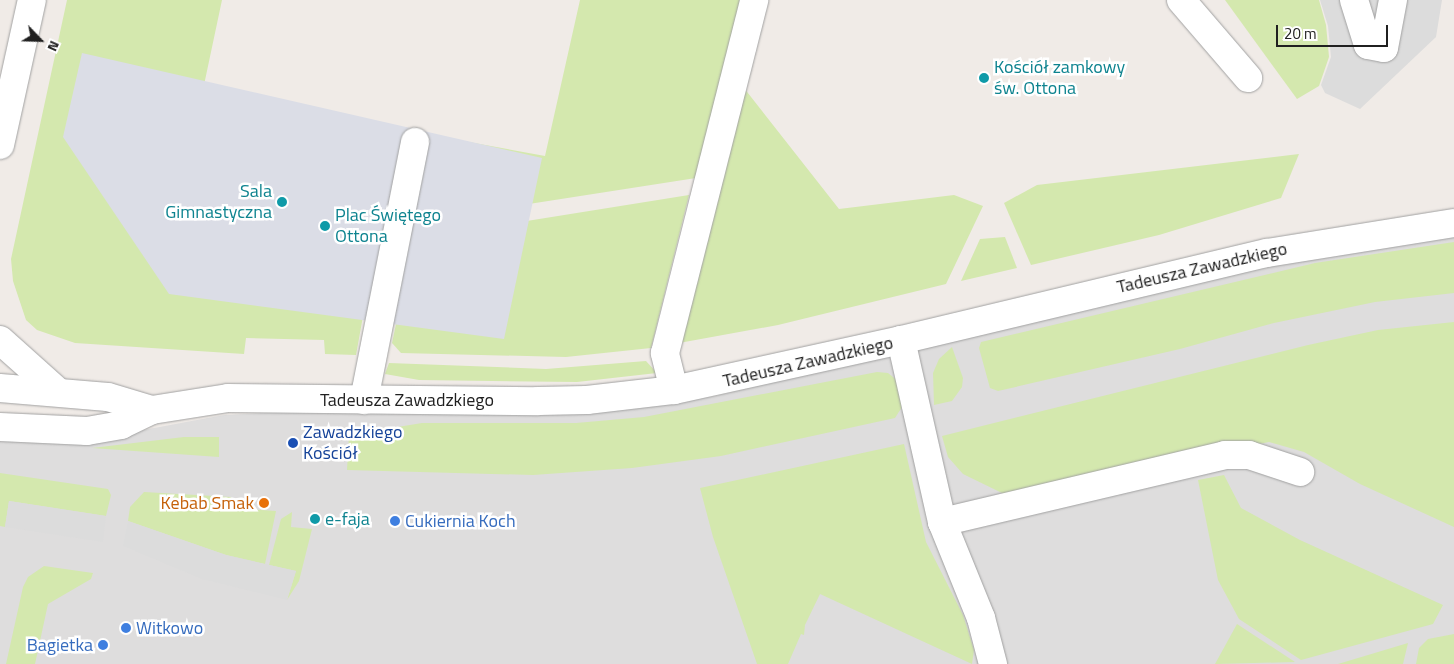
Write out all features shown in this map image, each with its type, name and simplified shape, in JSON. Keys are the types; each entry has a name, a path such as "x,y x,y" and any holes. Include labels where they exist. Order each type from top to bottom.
{"street":[{"path":"0,146 32,0"},
{"path":"674,390 665,353 754,0"},
{"path":"1181,0 1248,78"},
{"path":"1354,0 1368,45 1384,48 1392,0"},
{"path":"364,400 415,142"},
{"name":"Tadeusza Zawadzkiego","path":"0,427 87,431 121,425 152,410 228,398 587,400 674,390 901,340 1267,252 1454,223"},
{"path":"0,340 57,392"},
{"path":"901,340 942,522 980,618 993,664"},
{"name":"Tadeusza Zawadzkiego","path":"0,388 108,397 152,410"},
{"path":"942,522 1225,455 1257,456 1300,472"}],"shaded area":[{"path":"1320,0 1442,0 1436,37 1360,109 1325,93 1321,85 1331,57 1328,26"},
{"name":"Plac Świętego Ottona","path":"82,53 542,158 504,339 169,294 63,137"},
{"path":"1454,234 1454,664 0,664 0,438 111,436 224,415 307,411 545,411 711,397 1337,248"},
{"path":"9,501 106,516 103,542 5,527"},
{"path":"128,521 226,555 296,571 287,600 202,579 123,546"}],"green space":[{"path":"67,0 222,0 204,85 369,283 356,355 325,354 324,340 246,338 244,354 75,343 37,330 26,320 13,281 11,259"},
{"path":"580,0 742,0 696,178 419,221 436,136 545,156"},
{"path":"1225,0 1319,0 1326,25 1329,57 1319,86 1297,99"},
{"path":"744,88 839,209 954,195 983,206 946,284 778,325 679,343"},
{"path":"1299,154 1281,198 1159,235 1031,265 1004,203 1037,185"},
{"path":"689,195 651,348 566,357 401,353 392,343 414,239"},
{"path":"1005,237 1017,268 961,281 980,239"},
{"path":"1454,242 1454,293 1375,302 1274,323 1180,349 998,391 990,388 979,348 981,342 1315,263"},
{"path":"1454,322 1454,527 1360,484 1304,452 1269,442 1004,494 963,474 948,457 942,436 1308,345 1378,330"},
{"path":"952,347 963,378 962,387 952,401 934,405 933,373 939,359"},
{"path":"646,361 657,373 577,382 419,380 385,374 389,363 546,369"},
{"path":"877,372 888,373 898,381 902,407 895,418 721,456 632,468 533,475 347,470 349,435 422,423 576,423 644,417"},
{"path":"184,437 219,437 219,457 92,448"},
{"path":"904,444 926,542 963,615 974,650 972,664 820,594 805,625 804,635 801,634 788,664 757,664 713,537 700,488"},
{"path":"0,473 108,489 111,495 106,516 9,501 5,527 0,526"},
{"path":"1224,475 1241,508 1300,540 1443,605 1433,624 1301,660 1239,619 1218,580 1198,480"},
{"path":"144,492 231,497 232,508 276,511 265,564 226,555 128,521 130,507"},
{"path":"292,512 291,527 312,529 299,581 287,600 296,571 269,565 281,519"},
{"path":"44,566 93,573 91,579 48,604 35,664 6,664 23,587 28,577"},
{"path":"1237,624 1295,662 1215,664"},
{"path":"1454,634 1454,664 1416,664 1419,648 1428,639"},
{"path":"1408,643 1403,664 1338,664"}],"place":[{"name":"Kościół zamkowy św. Ottona","path":"984,78"},
{"name":"Sala Gimnastyczna","path":"282,202"},
{"name":"Plac Świętego Ottona","path":"325,226"},
{"name":"Zawadzkiego Kościół","path":"293,443"},
{"name":"Kebab Smak","path":"264,503"},
{"name":"e-faja","path":"315,519"},
{"name":"Cukiernia Koch","path":"395,521"},
{"name":"Witkowo","path":"126,628"},
{"name":"Bagietka","path":"103,645"}]}
